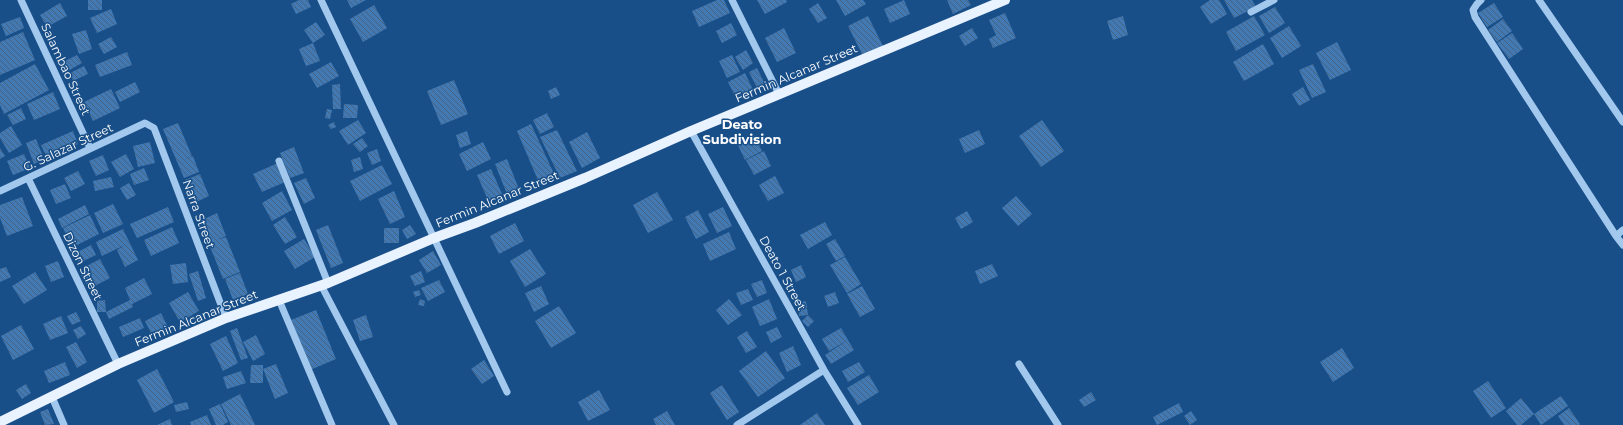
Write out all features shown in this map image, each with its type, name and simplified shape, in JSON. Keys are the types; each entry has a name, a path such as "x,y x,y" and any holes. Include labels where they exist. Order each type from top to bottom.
{"main road":[{"name":"Fermin Alcanar Street","path":"0,422 118,364 226,318 324,284 434,238 475,223 1005,0"}],"street":[{"name":"Salambao Street","path":"21,0 90,148"},
{"path":"321,0 507,392"},
{"path":"732,0 779,94"},
{"path":"1251,12 1274,0"},
{"path":"1481,0 1473,10 1475,17 1623,245"},
{"path":"1539,0 1623,122"},
{"name":"G. Salazar Street","path":"0,192 145,123"},
{"name":"Narra Street","path":"145,123 154,128 226,318"},
{"name":"Deato 1 Street","path":"691,131 824,370 858,425"},
{"path":"279,161 324,284 394,425"},
{"name":"Dizon Street","path":"28,178 118,364"},
{"path":"1616,236 1623,230"},
{"path":"279,300 332,425"},
{"path":"1019,364 1058,425"},
{"path":"737,425 824,370"},
{"path":"52,397 64,425"}],"building":[{"path":"88,0 102,0 102,10 88,10"},
{"path":"299,0 308,0 311,7 296,14 291,4"},
{"path":"347,0 366,0 351,8"},
{"path":"717,0 724,0 730,13 699,27 692,11"},
{"path":"757,0 786,0 787,2 765,14"},
{"path":"836,0 863,0 866,4 845,16"},
{"path":"904,0 910,14 890,23 884,9"},
{"path":"947,0 968,0 971,5 953,14"},
{"path":"1210,0 1219,0 1227,14 1211,24 1200,7"},
{"path":"1224,0 1252,0 1256,7 1234,18"},
{"path":"60,3 67,16 47,27 40,15"},
{"path":"818,3 827,18 818,23 809,9"},
{"path":"1494,3 1503,17 1487,27 1478,13"},
{"path":"374,5 387,28 363,42 350,19"},
{"path":"1275,7 1285,23 1269,33 1259,16"},
{"path":"111,9 117,24 97,33 90,18"},
{"path":"1005,13 1016,38 993,48 989,39 996,35 989,20"},
{"path":"868,16 884,48 864,58 848,26"},
{"path":"1123,16 1128,35 1113,40 1107,21"},
{"path":"1254,16 1265,35 1236,51 1226,32"},
{"path":"20,17 24,28 6,36 1,24"},
{"path":"1503,19 1512,31 1497,42 1488,30"},
{"path":"316,22 325,35 313,43 304,30"},
{"path":"731,23 737,35 722,43 716,31"},
{"path":"1289,26 1301,46 1282,58 1270,38"},
{"path":"784,28 796,53 777,62 765,38"},
{"path":"972,28 978,38 965,46 959,36"},
{"path":"86,30 92,49 79,54 72,34"},
{"path":"23,32 35,60 0,75 0,42"},
{"path":"1512,33 1523,49 1509,59 1497,43"},
{"path":"111,37 117,47 104,54 98,44"},
{"path":"1337,42 1351,70 1330,80 1316,53"},
{"path":"313,43 320,61 306,66 299,49"},
{"path":"1263,44 1274,64 1244,81 1233,62"},
{"path":"746,50 753,63 743,70 735,57"},
{"path":"127,52 132,65 100,77 95,65"},
{"path":"77,55 82,63 66,72 61,63"},
{"path":"732,55 740,72 727,78 719,61"},
{"path":"331,62 339,76 317,88 309,74"},
{"path":"35,64 49,90 4,114 0,105 0,83"},
{"path":"1313,64 1326,92 1312,98 1299,70"},
{"path":"84,66 88,74 73,81 70,73"},
{"path":"757,68 765,84 757,88 749,72"},
{"path":"745,73 754,92 737,100 728,82"},
{"path":"454,80 468,114 441,125 427,91"},
{"path":"135,82 140,92 120,102 115,92"},
{"path":"340,84 341,109 333,109 332,85"},
{"path":"556,87 560,95 551,99 548,91"},
{"path":"1303,87 1310,100 1299,106 1292,94"},
{"path":"111,89 120,108 93,121 84,102"},
{"path":"53,92 60,109 34,120 27,104"},
{"path":"344,104 358,105 357,118 343,118"},
{"path":"21,108 26,119 13,125 7,115"},
{"path":"327,109 332,110 330,119 325,118"},
{"path":"547,113 554,127 540,134 533,120"},
{"path":"358,120 366,133 348,145 339,131"},
{"path":"1042,120 1064,151 1041,167 1019,136"},
{"path":"334,122 336,127 331,129 328,125"},
{"path":"178,123 192,156 184,160 193,156 199,172 184,178 163,129"},
{"path":"531,124 556,178 540,185 517,131"},
{"path":"11,126 22,145 9,153 0,138 0,133"},
{"path":"557,130 577,171 560,178 540,137"},
{"path":"979,130 985,144 965,153 959,139"},
{"path":"73,131 78,144 47,158 41,145"},
{"path":"467,131 471,144 460,148 456,135"},
{"path":"587,132 600,158 582,168 569,142"},
{"path":"754,135 762,151 745,160 737,143"},
{"path":"362,138 368,146 360,152 353,144"},
{"path":"36,139 44,159 34,164 26,143"},
{"path":"150,142 155,163 138,167 133,146"},
{"path":"483,142 491,159 467,171 459,154"},
{"path":"294,147 304,173 290,178 280,153"},
{"path":"0,148 5,156 0,159"},
{"path":"377,149 381,161 372,165 367,153"},
{"path":"764,151 771,166 754,175 746,160"},
{"path":"24,154 30,168 13,175 7,161"},
{"path":"126,154 134,169 120,177 111,162"},
{"path":"103,155 109,170 96,176 89,161"},
{"path":"360,157 363,169 354,172 351,160"},
{"path":"507,159 521,194 509,199 495,164"},
{"path":"278,163 285,182 262,192 253,174"},
{"path":"382,165 392,184 360,201 350,181"},
{"path":"144,168 149,180 134,185 130,174"},
{"path":"491,169 502,194 488,200 477,175"},
{"path":"78,171 85,184 71,191 64,178"},
{"path":"200,174 209,196 194,203 185,180"},
{"path":"775,176 784,193 768,201 759,185"},
{"path":"111,177 114,187 95,191 93,181"},
{"path":"306,178 315,198 304,204 294,183"},
{"path":"129,183 136,195 127,200 120,188"},
{"path":"65,184 71,198 56,204 50,190"},
{"path":"282,191 292,210 272,221 262,203"},
{"path":"394,191 405,217 390,224 378,199"},
{"path":"657,192 673,220 648,233 633,205"},
{"path":"1016,196 1032,214 1018,226 1002,208"},
{"path":"22,197 33,226 7,236 0,218 0,205"},
{"path":"113,204 123,224 103,233 94,213"},
{"path":"85,205 89,214 62,228 58,219"},
{"path":"168,207 174,222 137,238 130,224"},
{"path":"723,207 732,226 717,233 708,214"},
{"path":"698,210 709,232 696,239 685,217"},
{"path":"967,211 973,222 961,229 955,218"},
{"path":"217,213 226,236 216,240 226,237 240,272 223,279 209,244 211,243 202,220"},
{"path":"90,215 99,234 73,247 63,228"},
{"path":"285,217 297,237 285,244 273,225"},
{"path":"825,222 832,235 808,249 800,235"},
{"path":"515,223 524,241 499,254 490,236"},
{"path":"328,225 343,263 331,268 316,230"},
{"path":"410,225 416,234 407,239 402,230"},
{"path":"172,227 179,243 151,256 144,240"},
{"path":"384,228 399,228 399,243 384,243"},
{"path":"123,229 138,260 125,267 117,250 125,245 102,256 96,242"},
{"path":"729,232 736,249 710,261 703,244"},
{"path":"304,239 315,257 295,269 284,251"},
{"path":"835,239 845,256 836,261 826,244"},
{"path":"91,245 96,255 79,263 74,254"},
{"path":"530,249 546,274 525,287 510,261"},
{"path":"433,251 441,265 427,273 419,260"},
{"path":"845,257 861,284 847,293 830,265"},
{"path":"100,259 110,278 89,289 79,270"},
{"path":"58,261 64,277 51,282 45,266"},
{"path":"186,263 188,282 173,284 170,265"},
{"path":"992,264 998,276 980,284 975,271"},
{"path":"801,265 806,277 796,282 791,270"},
{"path":"6,267 11,277 0,282 0,269"},
{"path":"198,271 206,298 198,301 189,274"},
{"path":"421,271 425,282 415,286 410,276"},
{"path":"35,272 47,290 24,304 12,286"},
{"path":"240,273 248,294 233,300 225,279"},
{"path":"144,278 152,294 132,304 133,307 109,319 106,312 130,300 125,288"},
{"path":"439,280 445,292 428,301 421,288"},
{"path":"762,280 767,293 757,297 751,284"},
{"path":"541,286 549,304 534,312 525,293"},
{"path":"862,286 875,309 860,317 847,294"},
{"path":"748,289 753,300 741,305 736,293"},
{"path":"419,290 421,295 415,297 413,292"},
{"path":"188,292 199,311 180,322 169,303"},
{"path":"835,292 839,303 828,307 824,296"},
{"path":"420,299 425,301 424,306 418,305"},
{"path":"729,299 742,315 728,325 716,310"},
{"path":"769,299 777,319 760,326 752,307"},
{"path":"105,300 106,312 97,312 97,301"},
{"path":"806,301 808,315 799,316 798,303"},
{"path":"559,306 576,333 551,348 535,321"},
{"path":"316,310 336,359 310,370 291,320"},
{"path":"76,312 81,321 72,325 67,316"},
{"path":"161,313 168,327 152,335 145,321"},
{"path":"366,315 373,337 360,341 353,320"},
{"path":"808,315 814,321 808,327 802,321"},
{"path":"61,316 68,333 50,340 43,324"},
{"path":"140,318 144,328 123,337 119,327"},
{"path":"21,325 34,349 13,360 1,336"},
{"path":"81,326 86,334 78,339 73,330"},
{"path":"777,327 782,337 771,343 766,332"},
{"path":"237,328 248,358 241,360 230,331"},
{"path":"841,328 848,340 829,351 822,339"},
{"path":"747,331 757,347 746,353 737,337"},
{"path":"256,335 265,354 253,361 243,342"},
{"path":"226,336 238,363 223,371 210,344"},
{"path":"848,340 854,350 831,364 825,355"},
{"path":"76,342 87,362 77,368 66,347"},
{"path":"793,346 801,365 787,372 779,353"},
{"path":"1342,348 1354,368 1333,382 1320,362"},
{"path":"766,351 785,378 758,397 739,371"},
{"path":"484,360 494,376 482,384 471,369"},
{"path":"65,362 70,375 49,383 44,371"},
{"path":"859,362 865,372 848,382 842,371"},
{"path":"276,364 288,393 275,399 263,369"},
{"path":"251,365 263,365 263,383 250,383"},
{"path":"157,369 174,402 154,413 137,380"},
{"path":"241,371 246,383 227,389 223,377"},
{"path":"869,375 879,392 858,405 847,388"},
{"path":"1488,381 1506,408 1491,418 1473,391"},
{"path":"26,384 31,393 22,399 16,390"},
{"path":"722,385 739,412 727,420 710,393"},
{"path":"599,390 610,410 588,421 578,402"},
{"path":"1091,392 1096,400 1084,407 1079,400"},
{"path":"240,394 255,425 231,425 221,404"},
{"path":"1561,396 1568,406 1541,425 1534,414"},
{"path":"1521,398 1534,414 1521,425 1517,425 1506,411"},
{"path":"187,402 189,409 176,412 174,405"},
{"path":"1179,403 1183,412 1157,425 1153,417"},
{"path":"220,404 228,422 223,425 216,425 209,409"},
{"path":"1569,408 1580,424 1579,425 1564,425 1558,416"},
{"path":"48,409 54,424 45,425 40,412"},
{"path":"667,411 675,425 656,425 653,419"},
{"path":"1191,411 1197,420 1190,425 1184,416"},
{"path":"817,413 825,425 800,425"},
{"path":"207,415 211,425 191,425 190,422"},
{"path":"170,419 172,425 157,425"}],"district":[{"name":"Deato Subdivision","path":"742,132"}]}
